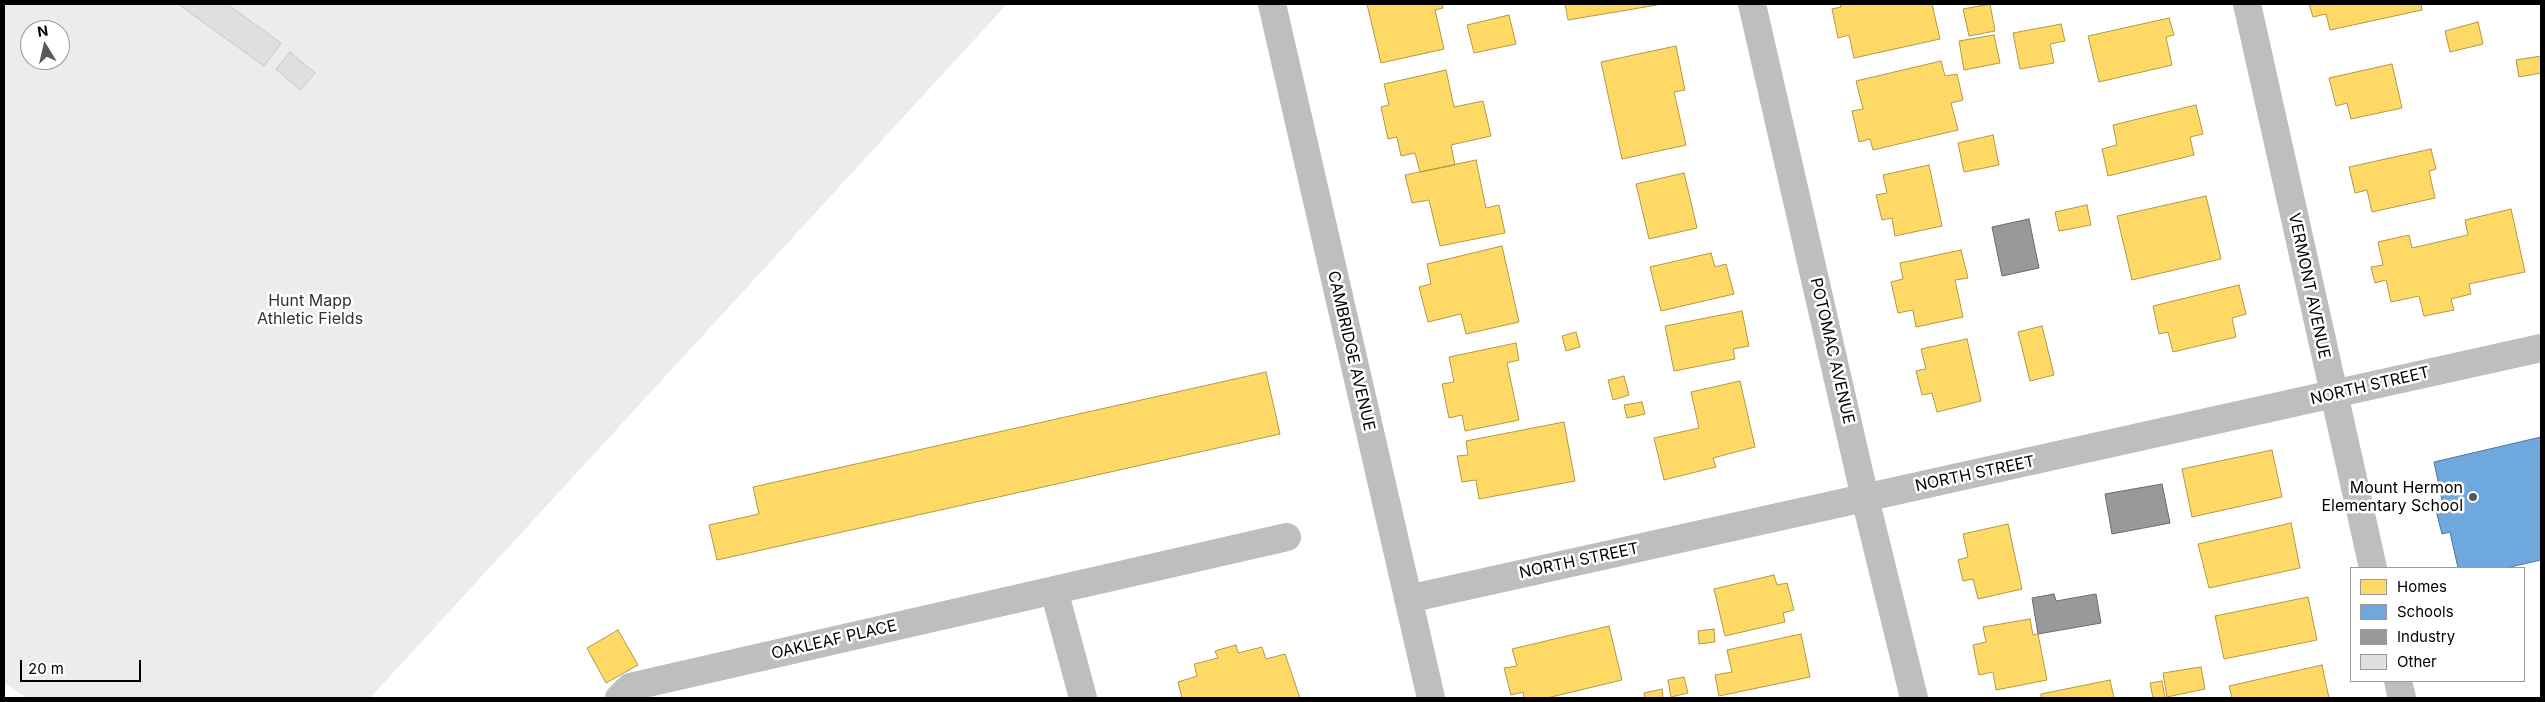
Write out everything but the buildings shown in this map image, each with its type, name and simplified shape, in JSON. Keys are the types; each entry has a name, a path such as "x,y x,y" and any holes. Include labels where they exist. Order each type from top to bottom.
{"street":[{"name":"CAMBRIDGE AVENUE","path":"1272,4 1431,698"},
{"name":"POTOMAC AVENUE","path":"1752,4 1914,698"},
{"name":"VERMONT AVENUE","path":"2247,4 2373,567"},
{"name":"NORTH STREET","path":"1408,599 2541,348"},
{"name":"OAKLEAF PLACE","path":"619,698 630,687 1287,537"},
{"path":"1054,590 1083,698"},
{"path":"2398,682 2402,698"}],"green space":[{"name":"Hunt Mapp Athletic Fields","path":"4,4 1007,4 370,698 27,698 4,683"}],"place":[{"name":"Mount Hermon Elementary School","path":"2473,497"}]}
